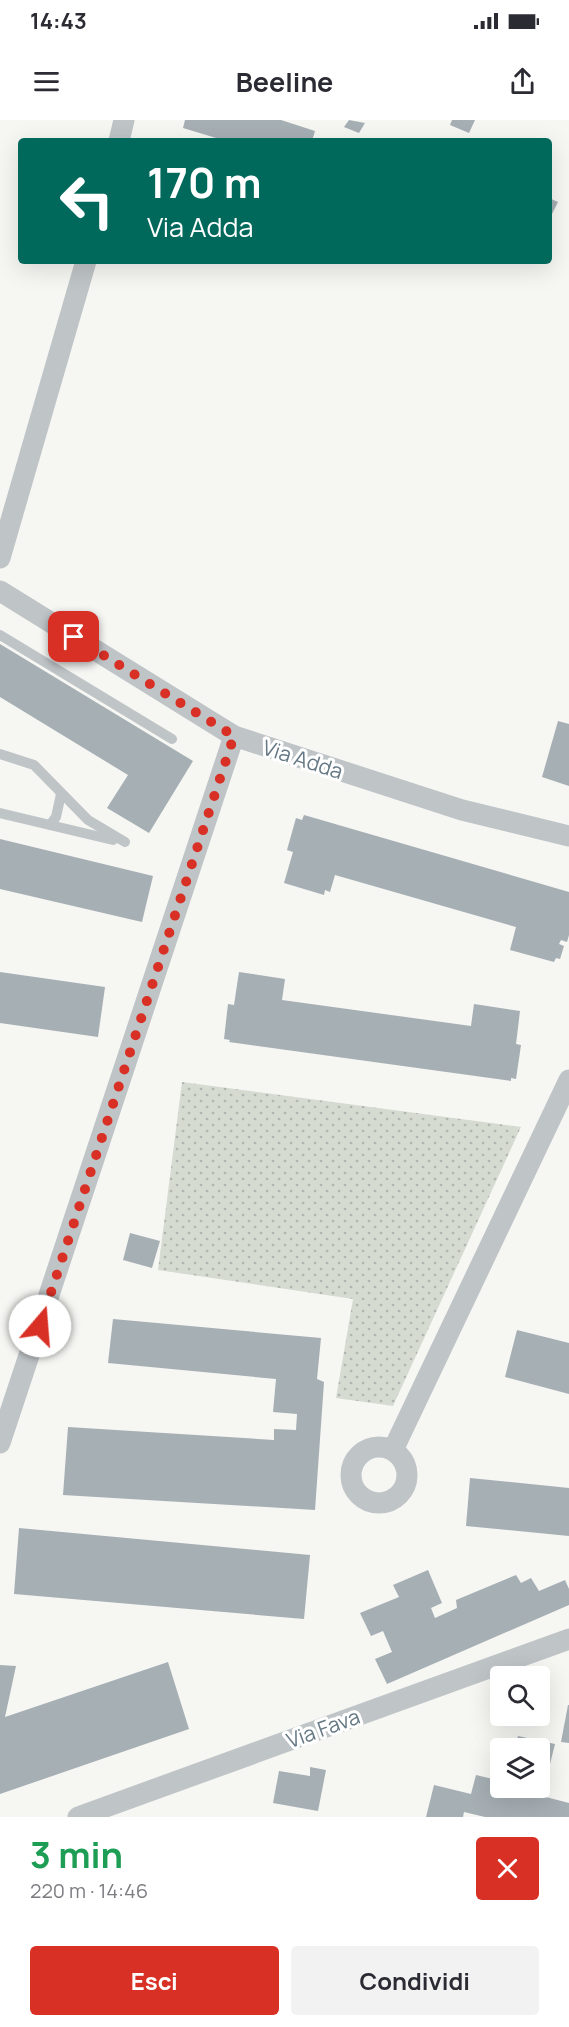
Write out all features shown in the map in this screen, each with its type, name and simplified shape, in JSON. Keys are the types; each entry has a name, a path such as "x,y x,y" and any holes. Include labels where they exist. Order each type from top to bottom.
{"street":[{"path":"120,138 124,120"},
{"path":"0,558 85,264"},
{"name":"Via Adda","path":"0,591 234,736 462,810 569,836"},
{"path":"0,1443 234,736"},
{"path":"393,1450 569,1080"},
{"name":"Via Fava","path":"78,1817 569,1639"}],"lane":[{"path":"0,635 172,739"},
{"path":"0,754 34,765 88,820 125,842 0,813"},
{"path":"50,825 56,817 61,794"}],"shaded area":[{"path":"182,1082 521,1127 393,1406 336,1398 353,1299 158,1270"}],"building":[{"path":"185,120 281,120 315,131 313,138 216,138 183,128"},
{"path":"349,120 365,123 359,133 344,127"},
{"path":"452,120 475,120 469,133 450,125"},
{"path":"552,199 558,202 552,214"},
{"path":"0,644 193,761 149,833 107,808 128,775 0,697"},
{"path":"558,721 569,724 569,786 542,777"},
{"path":"304,815 569,892 569,935 567,942 561,940 559,944 564,946 560,959 556,958 554,962 510,950 516,927 335,875 330,892 325,890 324,895 284,883 293,852 287,850 296,818 302,820"},
{"path":"0,839 153,876 142,922 0,889"},
{"path":"0,972 105,987 98,1037 0,1023"},
{"path":"239,972 285,979 282,1000 471,1026 474,1004 520,1011 516,1044 521,1045 516,1079 511,1078 511,1081 229,1042 230,1040 224,1039 228,1004 234,1005"},
{"path":"130,1233 160,1241 152,1268 123,1260"},
{"path":"113,1319 321,1338 317,1379 324,1382 315,1510 63,1495 68,1427 274,1440 274,1429 296,1430 297,1414 273,1412 276,1379 108,1363"},
{"path":"517,1330 569,1343 569,1394 505,1377"},
{"path":"470,1478 569,1488 569,1536 466,1526"},
{"path":"19,1528 310,1555 304,1619 14,1594"},
{"path":"428,1570 442,1603 431,1608 435,1618 457,1608 456,1600 516,1575 521,1583 531,1578 539,1591 565,1580 569,1589 569,1605 387,1684 375,1659 392,1652 383,1631 371,1636 360,1613 399,1597 393,1585"},
{"path":"168,1662 189,1729 0,1794 0,1665 16,1666 5,1717"},
{"path":"569,1705 569,1743 561,1742"},
{"path":"550,1743 555,1744 550,1764"},
{"path":"310,1767 326,1770 318,1811 273,1803 279,1771 310,1776"},
{"path":"476,1775 490,1778 490,1798 550,1798 569,1803 569,1817 485,1817 464,1812 463,1817 426,1817 434,1785 471,1794"}],"route":[{"path":"40,1326 234,736 74,637"}]}
